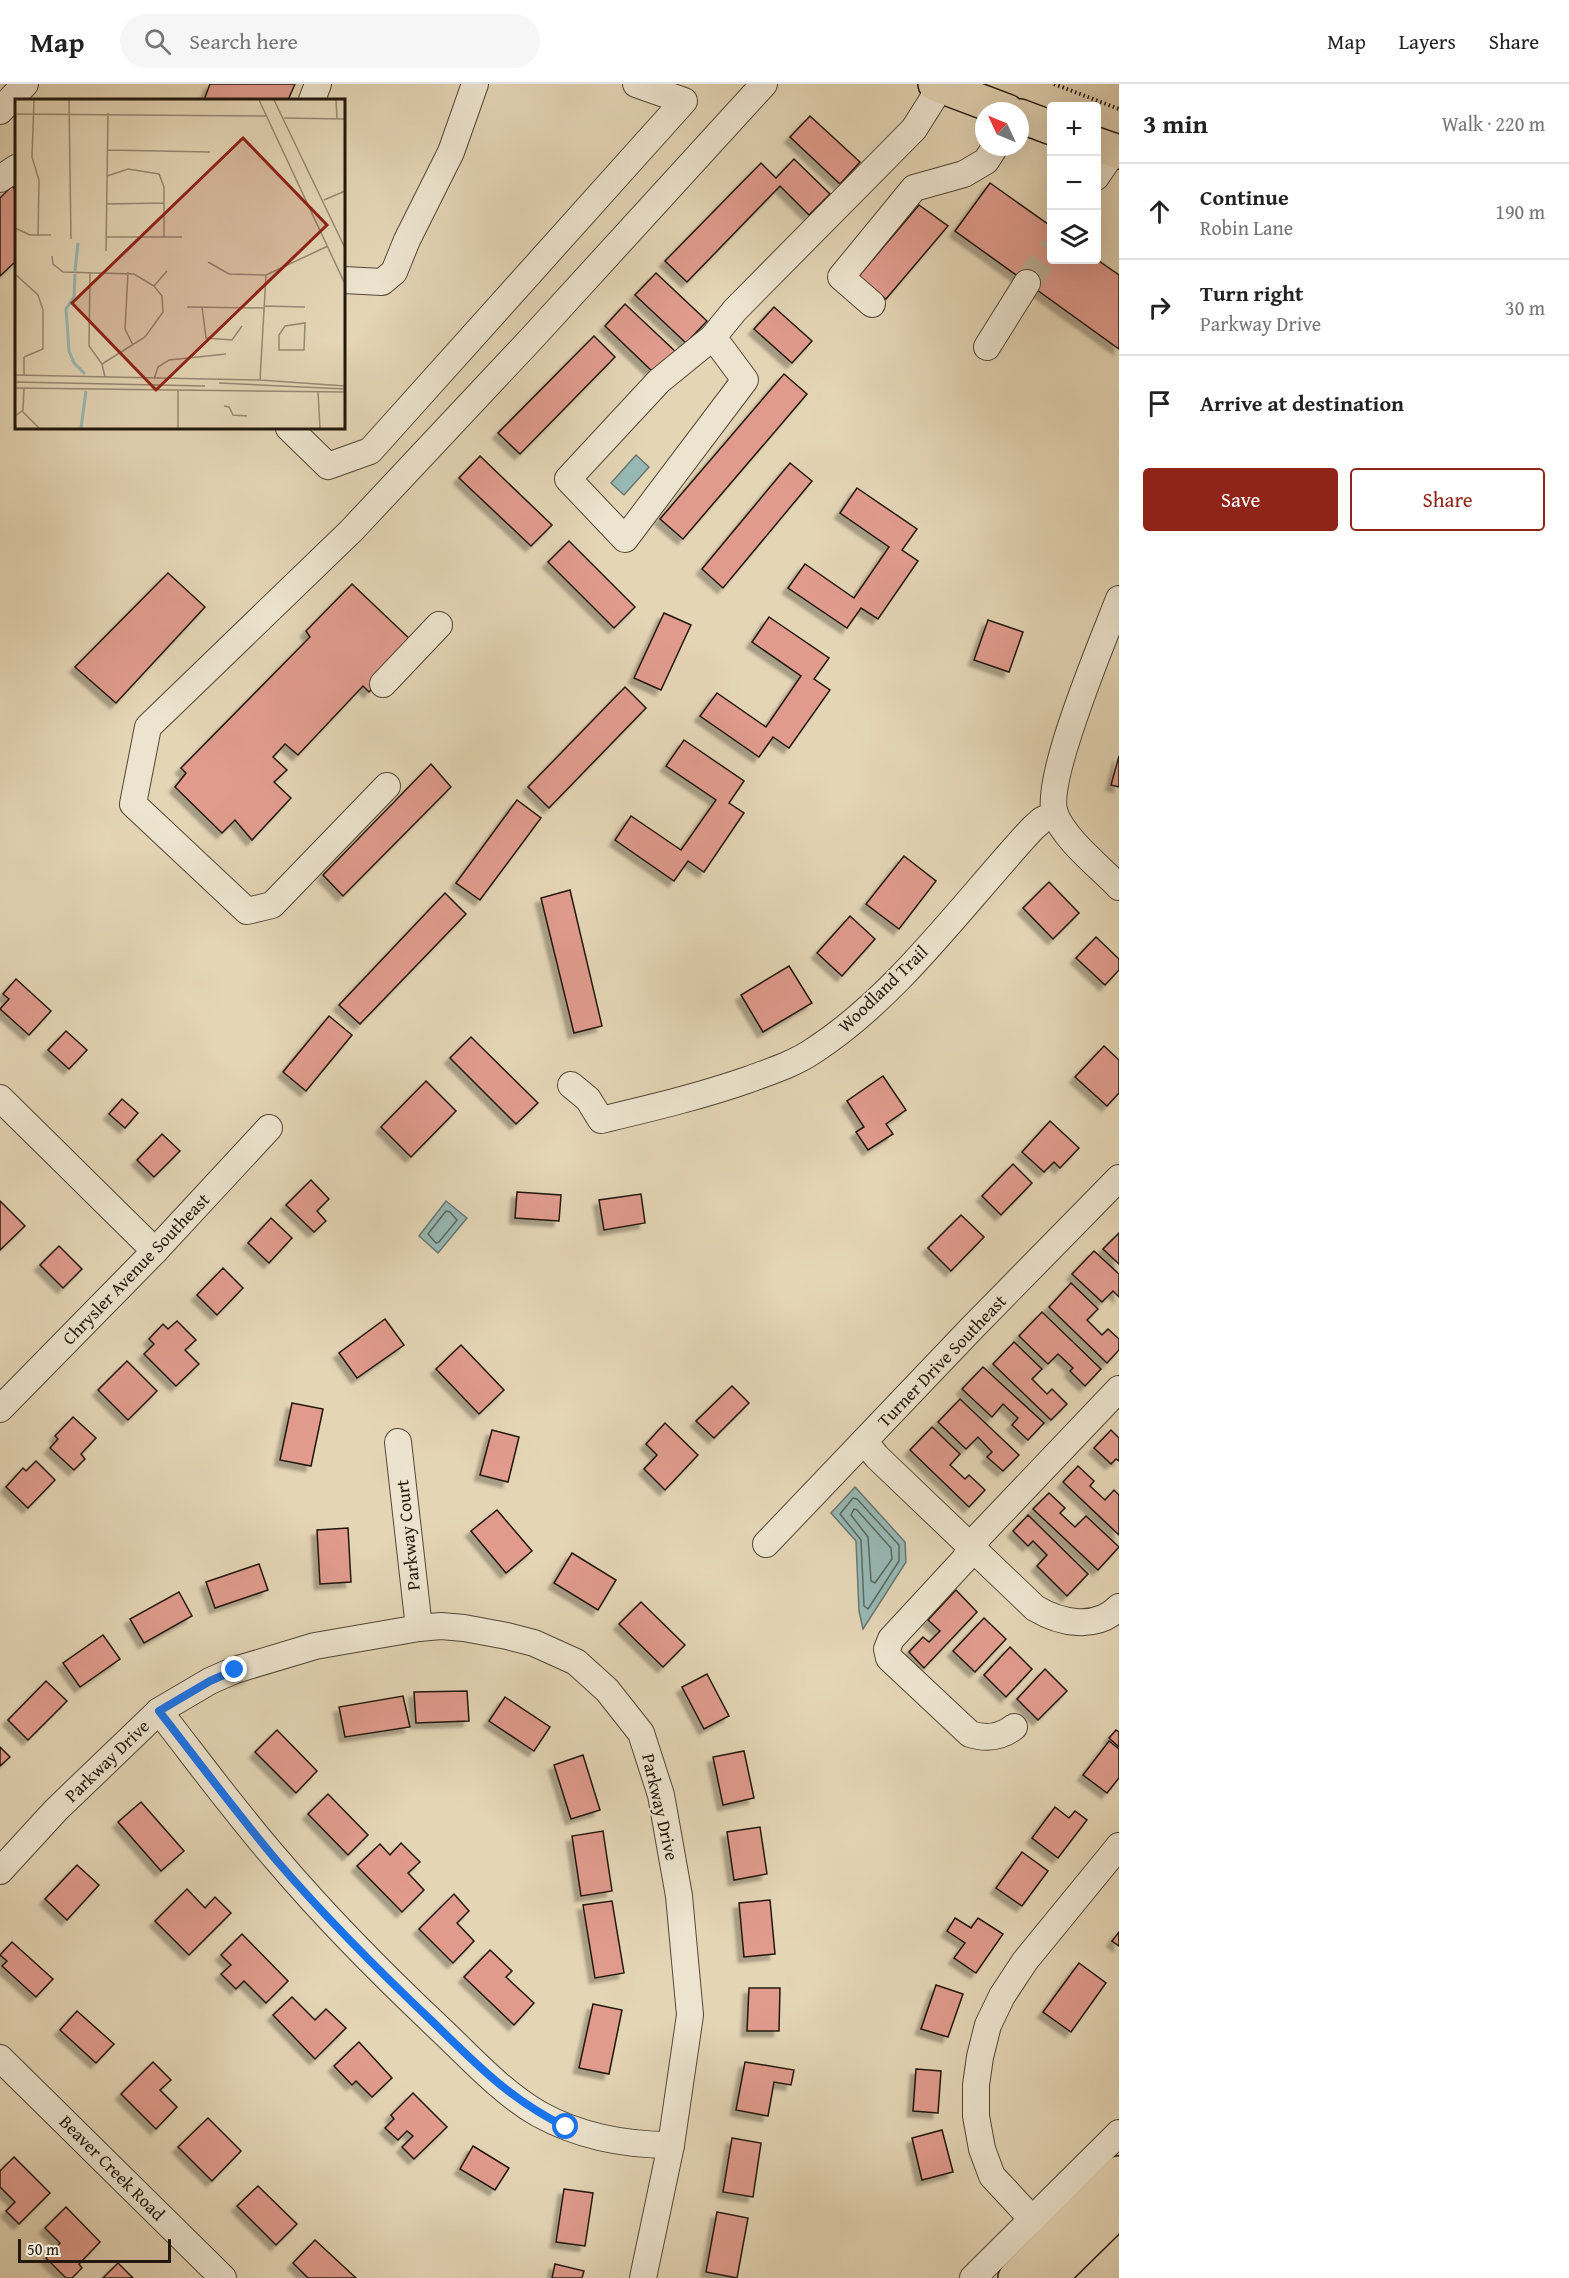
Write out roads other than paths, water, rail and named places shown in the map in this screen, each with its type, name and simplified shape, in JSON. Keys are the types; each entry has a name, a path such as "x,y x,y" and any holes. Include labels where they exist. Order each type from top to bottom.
{"main road":[{"path":"938,85 983,102"},
{"path":"1029,119 1047,126"},
{"path":"1015,2278 1119,2173"},
{"path":"1050,2278 1119,2210"}],"street":[{"path":"0,111 25,84"},
{"path":"312,99 318,84"},
{"path":"345,280 382,282 394,272 407,240 451,152 475,84"},
{"path":"290,429 328,466 370,451 684,101 636,84"},
{"path":"387,786 272,905 247,911 134,804 148,727 351,531 533,338 764,84"},
{"path":"713,337 745,380 625,539 568,479 659,381 713,337 735,310 914,129 938,85"},
{"path":"872,304 841,277 914,188 964,174 986,161 989,156"},
{"path":"0,179 15,169"},
{"path":"987,347 1027,283"},
{"path":"1119,599 1067,738 1054,790 1055,814 1068,834 1119,887"},
{"path":"383,684 439,625"},
{"name":"Woodland Trail","path":"571,1085 588,1099 601,1120 668,1104 735,1084 775,1070 812,1052 874,1002 928,946 1034,828 1042,820 1055,814"},
{"path":"0,1098 155,1251"},
{"name":"Chrysler Avenue Southeast","path":"0,1409 155,1251 270,1128"},
{"name":"Turner Drive Southeast","path":"766,1545 1119,1178"},
{"path":"1014,1727 999,1737 980,1737 970,1734 889,1658 887,1649 891,1639 965,1559 980,1534 1119,1389"},
{"name":"Parkway Court","path":"398,1442 419,1628"},
{"path":"865,1442 970,1548 1035,1608 1050,1617 1077,1622 1094,1621 1115,1612 1119,1607"},
{"name":"Parkway Drive","path":"0,1870 56,1810 159,1711 210,1681 260,1661 315,1646 441,1626 464,1628 534,1643 576,1662 607,1690 641,1733 661,1795 679,1896 690,2015 671,2145 643,2278"},
{"path":"159,1711 277,1861 402,1994 514,2097 539,2114 595,2137 651,2145 671,2145"},
{"path":"1033,2220 992,2176 982,2149 976,2116 976,2085 980,2057 988,2025 1002,1996 1025,1961 1119,1846"},
{"name":"Beaver Creek Road","path":"0,2058 223,2278"},
{"path":"973,2278 1119,2133"}],"water":[{"path":"636,455 649,467 624,495 611,483"},
{"path":"446,1201 467,1218 438,1253 419,1236"},
{"path":"855,1487 905,1542 906,1562 863,1629 859,1611 856,1541 831,1513"}],"tunnel":[{"path":"1027,283 1047,254"}]}
